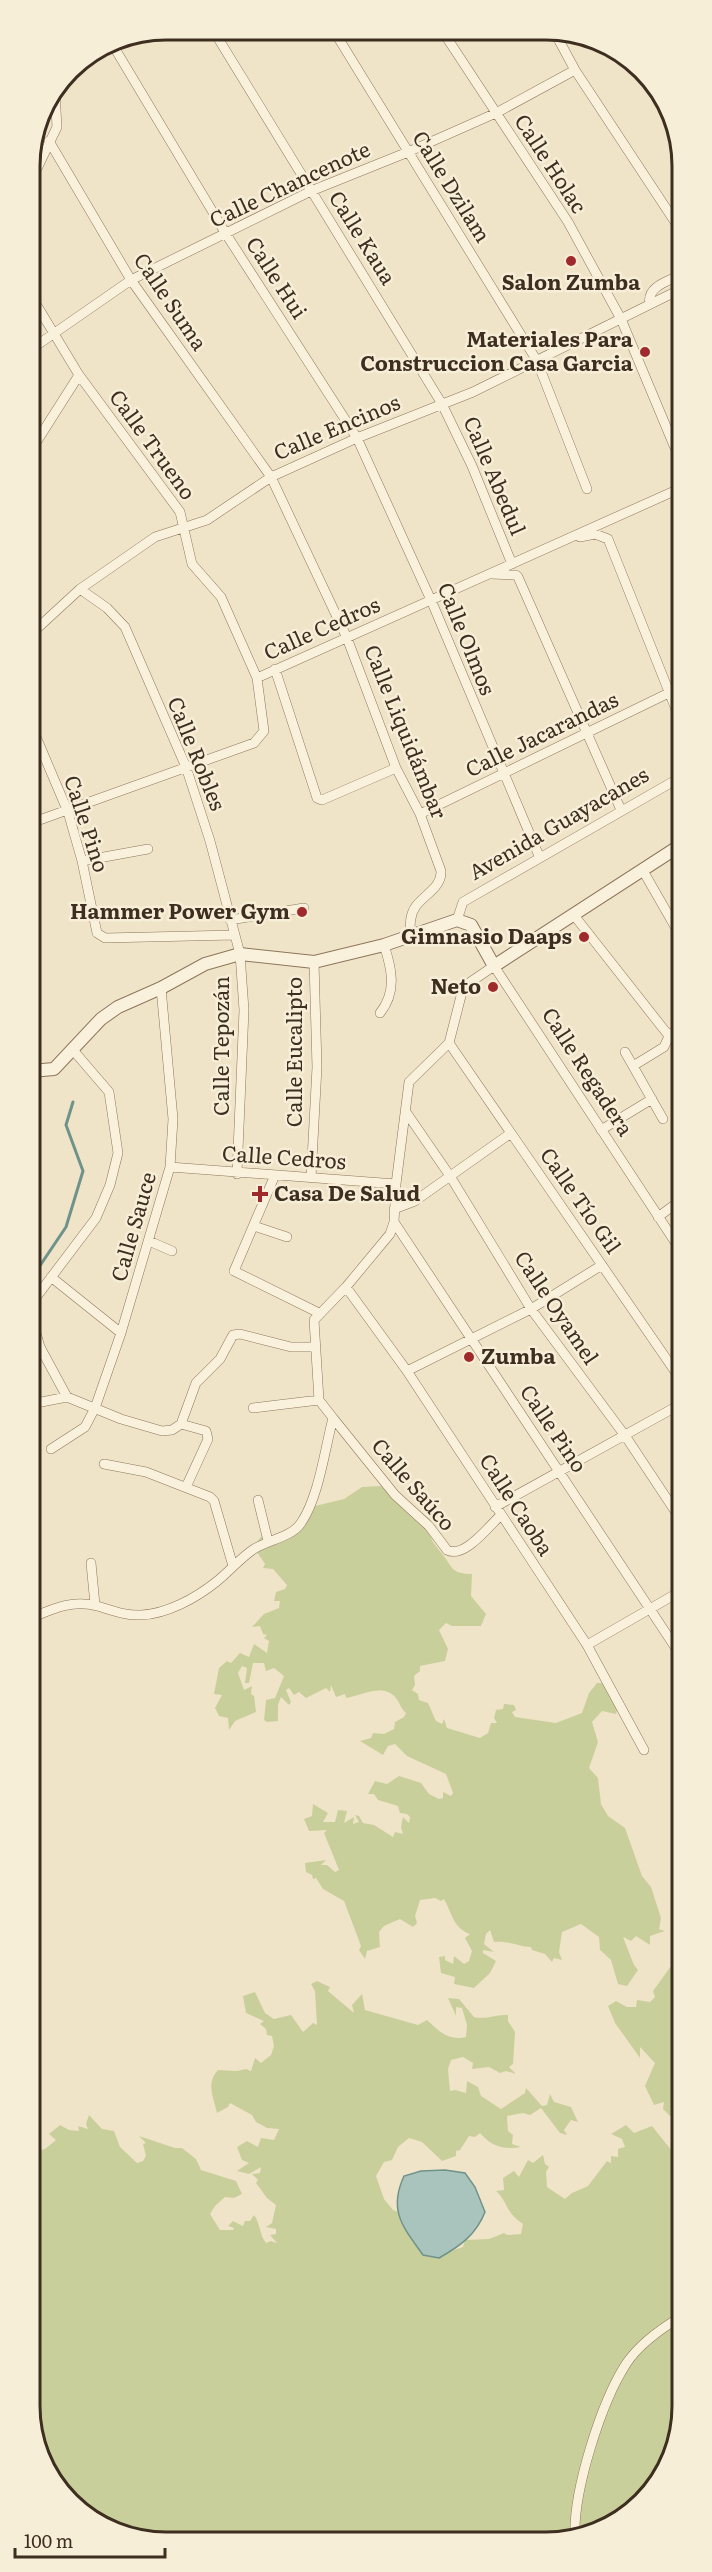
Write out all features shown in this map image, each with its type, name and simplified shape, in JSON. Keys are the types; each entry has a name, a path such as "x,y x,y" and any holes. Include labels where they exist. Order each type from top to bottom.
{"street":[{"name":"Calle Kaua","path":"219,40 442,404"},
{"name":"Calle Dzilam","path":"340,40 537,361"},
{"name":"Calle Holac","path":"448,40 568,222 621,319"},
{"path":"560,42 575,70 672,217"},
{"name":"Calle Hui","path":"116,51 226,234 357,438"},
{"name":"Calle Chancenote","path":"41,342 130,280 311,191 496,113 575,70"},
{"path":"41,159 57,127 56,106"},
{"name":"Calle Suma","path":"49,141 130,280 271,477"},
{"path":"650,304 648,298 653,290 672,280"},
{"name":"Calle Encinos","path":"41,625 80,589 155,537 182,526 207,520 271,477 537,361 672,293"},
{"name":"Calle Trueno","path":"41,312 80,375 180,512 192,564 222,597 257,678"},
{"path":"621,319 672,441"},
{"path":"537,361 587,489"},
{"path":"41,435 80,375"},
{"name":"Calle Abedul","path":"442,404 472,466 512,564"},
{"name":"Calle Olmos","path":"357,438 431,600 539,856"},
{"name":"Calle Liquidámbar","path":"271,477 347,638 396,768 420,814 441,875 435,886 416,906 410,921 410,934"},
{"name":"Calle Cedros","path":"41,820 254,743 264,731 257,678 672,492"},
{"path":"664,495 672,494"},
{"path":"563,540 595,534 608,539 672,699"},
{"path":"489,574 518,577 621,810"},
{"name":"Calle Robles","path":"80,589 106,608 125,627 186,767 210,841 240,954"},
{"path":"275,669 317,798 322,800 396,768"},
{"name":"Calle Jacarandas","path":"420,814 669,692"},
{"name":"Calle Pino","path":"41,750 68,812 82,861 97,933 100,937 234,935"},
{"name":"Avenida Guayacanes","path":"457,920 463,902 539,856 672,782"},
{"path":"82,861 148,849"},
{"path":"40,1614 60,1606 81,1603 122,1614 143,1615 167,1610 186,1602 216,1582 268,1540 285,1535 301,1524 311,1502 333,1418 319,1400 312,1328 319,1313 346,1287 382,1244 394,1222 396,1184 409,1082 449,1043 462,992 469,983 672,851"},
{"path":"642,869 672,921"},
{"path":"230,920 304,908"},
{"path":"573,914 669,1036"},
{"path":"41,1070 54,1069 101,1019 118,1007 161,988 204,964 240,954 314,963 384,945 410,934 457,920"},
{"name":"Calle Regadera","path":"457,920 471,925 494,966 672,1237"},
{"path":"380,1013 388,1003 392,986 391,963 384,945"},
{"name":"Calle Tepozán","path":"237,1174 244,1010 240,954"},
{"name":"Calle Eucalipto","path":"311,1178 317,1066 314,963"},
{"name":"Calle Sauce","path":"51,1449 85,1427 95,1408 121,1333 170,1167 173,1119 161,988"},
{"path":"633,1066 664,1047 672,1034"},
{"name":"Calle Tío Gil","path":"449,1043 671,1366"},
{"path":"40,1291 96,1218 110,1185 118,1153 109,1092 73,1050"},
{"path":"625,1052 663,1119"},
{"path":"601,1130 652,1099"},
{"name":"Calle Oyamel","path":"406,1112 450,1176 531,1309 626,1437 671,1506"},
{"path":"394,1209 415,1201 510,1133"},
{"name":"Calle Cedros","path":"170,1167 237,1174 396,1184"},
{"path":"275,1175 254,1226 234,1266 237,1274 319,1313"},
{"path":"658,1216 672,1207"},
{"name":"Calle Pino","path":"394,1222 671,1640"},
{"path":"254,1226 287,1237"},
{"path":"149,1241 172,1251"},
{"path":"407,1371 531,1309 602,1265"},
{"path":"51,1277 121,1333"},
{"name":"Calle Caoba","path":"346,1287 407,1371 497,1512 587,1645 644,1749"},
{"path":"40,1402 67,1397 162,1431 172,1430 181,1424 196,1383 220,1359 233,1335 240,1334 291,1347 314,1347"},
{"path":"40,1348 67,1397"},
{"path":"253,1408 319,1400"},
{"path":"497,1512 560,1471 626,1437 671,1410"},
{"name":"Calle Saúco","path":"333,1418 394,1495 429,1526 447,1550 457,1552 464,1549 497,1512"},
{"path":"181,1424 206,1431 208,1435 186,1487"},
{"path":"104,1464 146,1472 186,1487 214,1501 233,1566"},
{"path":"258,1500 268,1540"},
{"path":"91,1563 95,1605"},
{"path":"587,1645 671,1597"},
{"path":"576,2527 582,2481 613,2390 627,2363 658,2331 671,2323"}],"green space":[{"path":"381,1486 402,1504 432,1521 430,1533 434,1543 454,1569 460,1573 472,1574 471,1596 486,1614 481,1626 452,1626 446,1623 439,1630 448,1649 445,1661 420,1666 420,1671 414,1676 415,1685 412,1690 418,1694 419,1700 428,1703 436,1721 442,1724 444,1719 447,1728 480,1738 488,1733 491,1723 497,1723 494,1718 496,1710 503,1709 504,1704 514,1705 516,1710 512,1712 515,1717 556,1723 582,1713 589,1693 597,1683 609,1685 616,1692 618,1702 616,1714 602,1711 592,1722 598,1742 589,1768 598,1778 601,1804 608,1816 625,1828 642,1876 651,1887 661,1918 659,1929 665,1931 650,1936 650,1945 636,1936 631,1941 623,1937 638,1970 627,1986 618,1984 611,1960 600,1950 599,1937 581,1924 562,1932 559,1952 562,1960 554,1958 552,1962 545,1954 532,1950 531,1947 494,1942 490,1930 486,1934 484,1944 494,1952 483,1950 483,1953 496,1961 490,1973 474,1988 454,1984 455,1977 441,1973 439,1957 445,1956 445,1960 453,1964 454,1956 464,1964 469,1961 472,1951 465,1938 470,1934 456,1924 444,1899 441,1901 435,1898 420,1900 415,1916 417,1923 413,1927 400,1919 384,1926 379,1932 380,1947 367,1951 365,1959 359,1950 361,1946 344,1901 323,1889 316,1878 313,1879 312,1875 306,1872 305,1863 326,1860 321,1865 327,1865 335,1872 339,1870 324,1833 327,1830 309,1831 304,1819 312,1816 313,1804 328,1813 323,1822 335,1822 338,1810 347,1811 344,1823 354,1817 353,1824 359,1822 355,1815 359,1816 363,1823 374,1825 393,1837 395,1832 403,1834 401,1827 403,1817 409,1823 410,1817 400,1813 398,1806 378,1800 374,1794 368,1794 375,1781 387,1784 399,1776 421,1783 429,1794 439,1799 443,1798 443,1792 451,1796 453,1793 446,1774 407,1756 395,1744 388,1746 383,1755 360,1741 371,1738 373,1733 384,1734 394,1729 395,1722 404,1717 406,1713 395,1697 384,1691 371,1691 346,1698 345,1694 336,1697 331,1685 330,1692 326,1688 306,1698 299,1692 294,1695 289,1688 286,1690 291,1702 289,1705 281,1697 278,1705 278,1721 267,1722 264,1720 266,1700 275,1698 284,1676 274,1668 266,1671 264,1663 253,1663 249,1683 245,1683 247,1668 242,1666 238,1673 244,1690 252,1686 251,1694 254,1696 256,1712 235,1721 229,1730 228,1718 219,1716 215,1708 222,1695 214,1694 219,1668 227,1661 231,1663 240,1653 249,1657 254,1644 267,1653 269,1641 264,1638 267,1635 263,1634 260,1626 252,1627 264,1614 279,1608 280,1601 274,1601 276,1592 285,1589 287,1585 273,1569 263,1568 265,1564 253,1546 261,1537 294,1533 307,1505 315,1506 344,1499 362,1487"},
{"path":"671,1966 670,2116 663,2109 664,2102 654,2105 645,2086 655,2063 640,2047 640,2058 615,2023 608,2006 616,2001 627,2007 636,2007 637,2000 650,2002 655,1997 653,1991"},
{"path":"317,1981 330,1987 328,1991 354,2013 352,2005 362,1994 365,2010 418,2025 427,2020 444,2034 454,2038 466,2037 467,2025 462,2008 456,2007 456,2016 448,1998 459,1999 474,2017 508,2015 508,2021 515,2032 513,2064 509,2067 516,2074 506,2071 500,2073 489,2067 472,2069 473,2063 463,2057 451,2060 448,2069 450,2091 466,2093 467,2081 478,2087 481,2096 501,2109 525,2093 526,2088 542,2106 547,2105 550,2094 554,2102 571,2107 578,2122 571,2120 564,2130 567,2135 560,2133 541,2108 530,2115 523,2113 507,2116 508,2131 513,2135 512,2144 521,2147 498,2146 480,2133 475,2137 469,2136 460,2150 456,2151 456,2156 442,2161 422,2142 409,2138 398,2147 392,2160 384,2162 376,2176 384,2199 393,2210 405,2214 447,2252 463,2247 465,2240 489,2239 504,2233 507,2235 521,2234 523,2224 513,2215 496,2191 504,2190 503,2178 514,2171 519,2177 528,2160 533,2163 543,2155 545,2164 549,2167 546,2172 547,2187 565,2199 588,2186 607,2161 611,2163 611,2156 618,2157 618,2149 625,2147 622,2139 611,2134 626,2125 634,2133 652,2126 671,2150 671,2414 667,2438 658,2461 635,2495 601,2518 578,2527 545,2532 167,2532 126,2525 97,2510 77,2495 54,2461 43,2430 40,2405 40,2150 56,2140 49,2134 60,2125 69,2130 79,2131 78,2126 88,2129 86,2124 89,2115 102,2129 114,2131 120,2147 137,2163 143,2161 146,2156 143,2144 146,2143 139,2136 175,2148 182,2148 196,2159 201,2170 236,2181 242,2194 234,2198 225,2197 210,2214 220,2230 233,2230 234,2228 228,2226 233,2221 243,2226 245,2221 250,2221 254,2215 266,2243 271,2241 277,2243 270,2235 276,2234 276,2229 266,2227 272,2223 276,2205 267,2198 256,2183 258,2180 252,2174 260,2173 261,2167 249,2174 237,2171 249,2163 242,2160 237,2147 247,2141 258,2147 261,2138 274,2140 279,2129 267,2128 256,2122 252,2115 230,2103 228,2107 217,2113 211,2085 218,2070 246,2069 251,2071 255,2058 261,2063 271,2055 274,2046 272,2036 267,2035 266,2029 260,2024 264,2021 246,2013 243,1996 255,1992 265,2013 274,2019 291,2015 303,2032 313,2023 317,2025 315,1991 311,1984"}],"water":[{"path":"445,2170 465,2173 475,2187 485,2212 477,2227 466,2239 439,2258 423,2255 404,2227 397,2199 404,2176 421,2171"}],"waterway":[{"path":"41,1265 66,1227 83,1171 66,1125 73,1102"}],"place":[{"name":"Salon Zumba","path":"571,261"},
{"name":"Materiales Para Construccion Casa Garcia","path":"645,352"},
{"name":"Hammer Power Gym","path":"302,912"},
{"name":"Gimnasio Daaps","path":"584,937"},
{"name":"Neto","path":"493,987"},
{"name":"Casa De Salud","path":"260,1194"},
{"name":"Zumba","path":"469,1357"}]}
